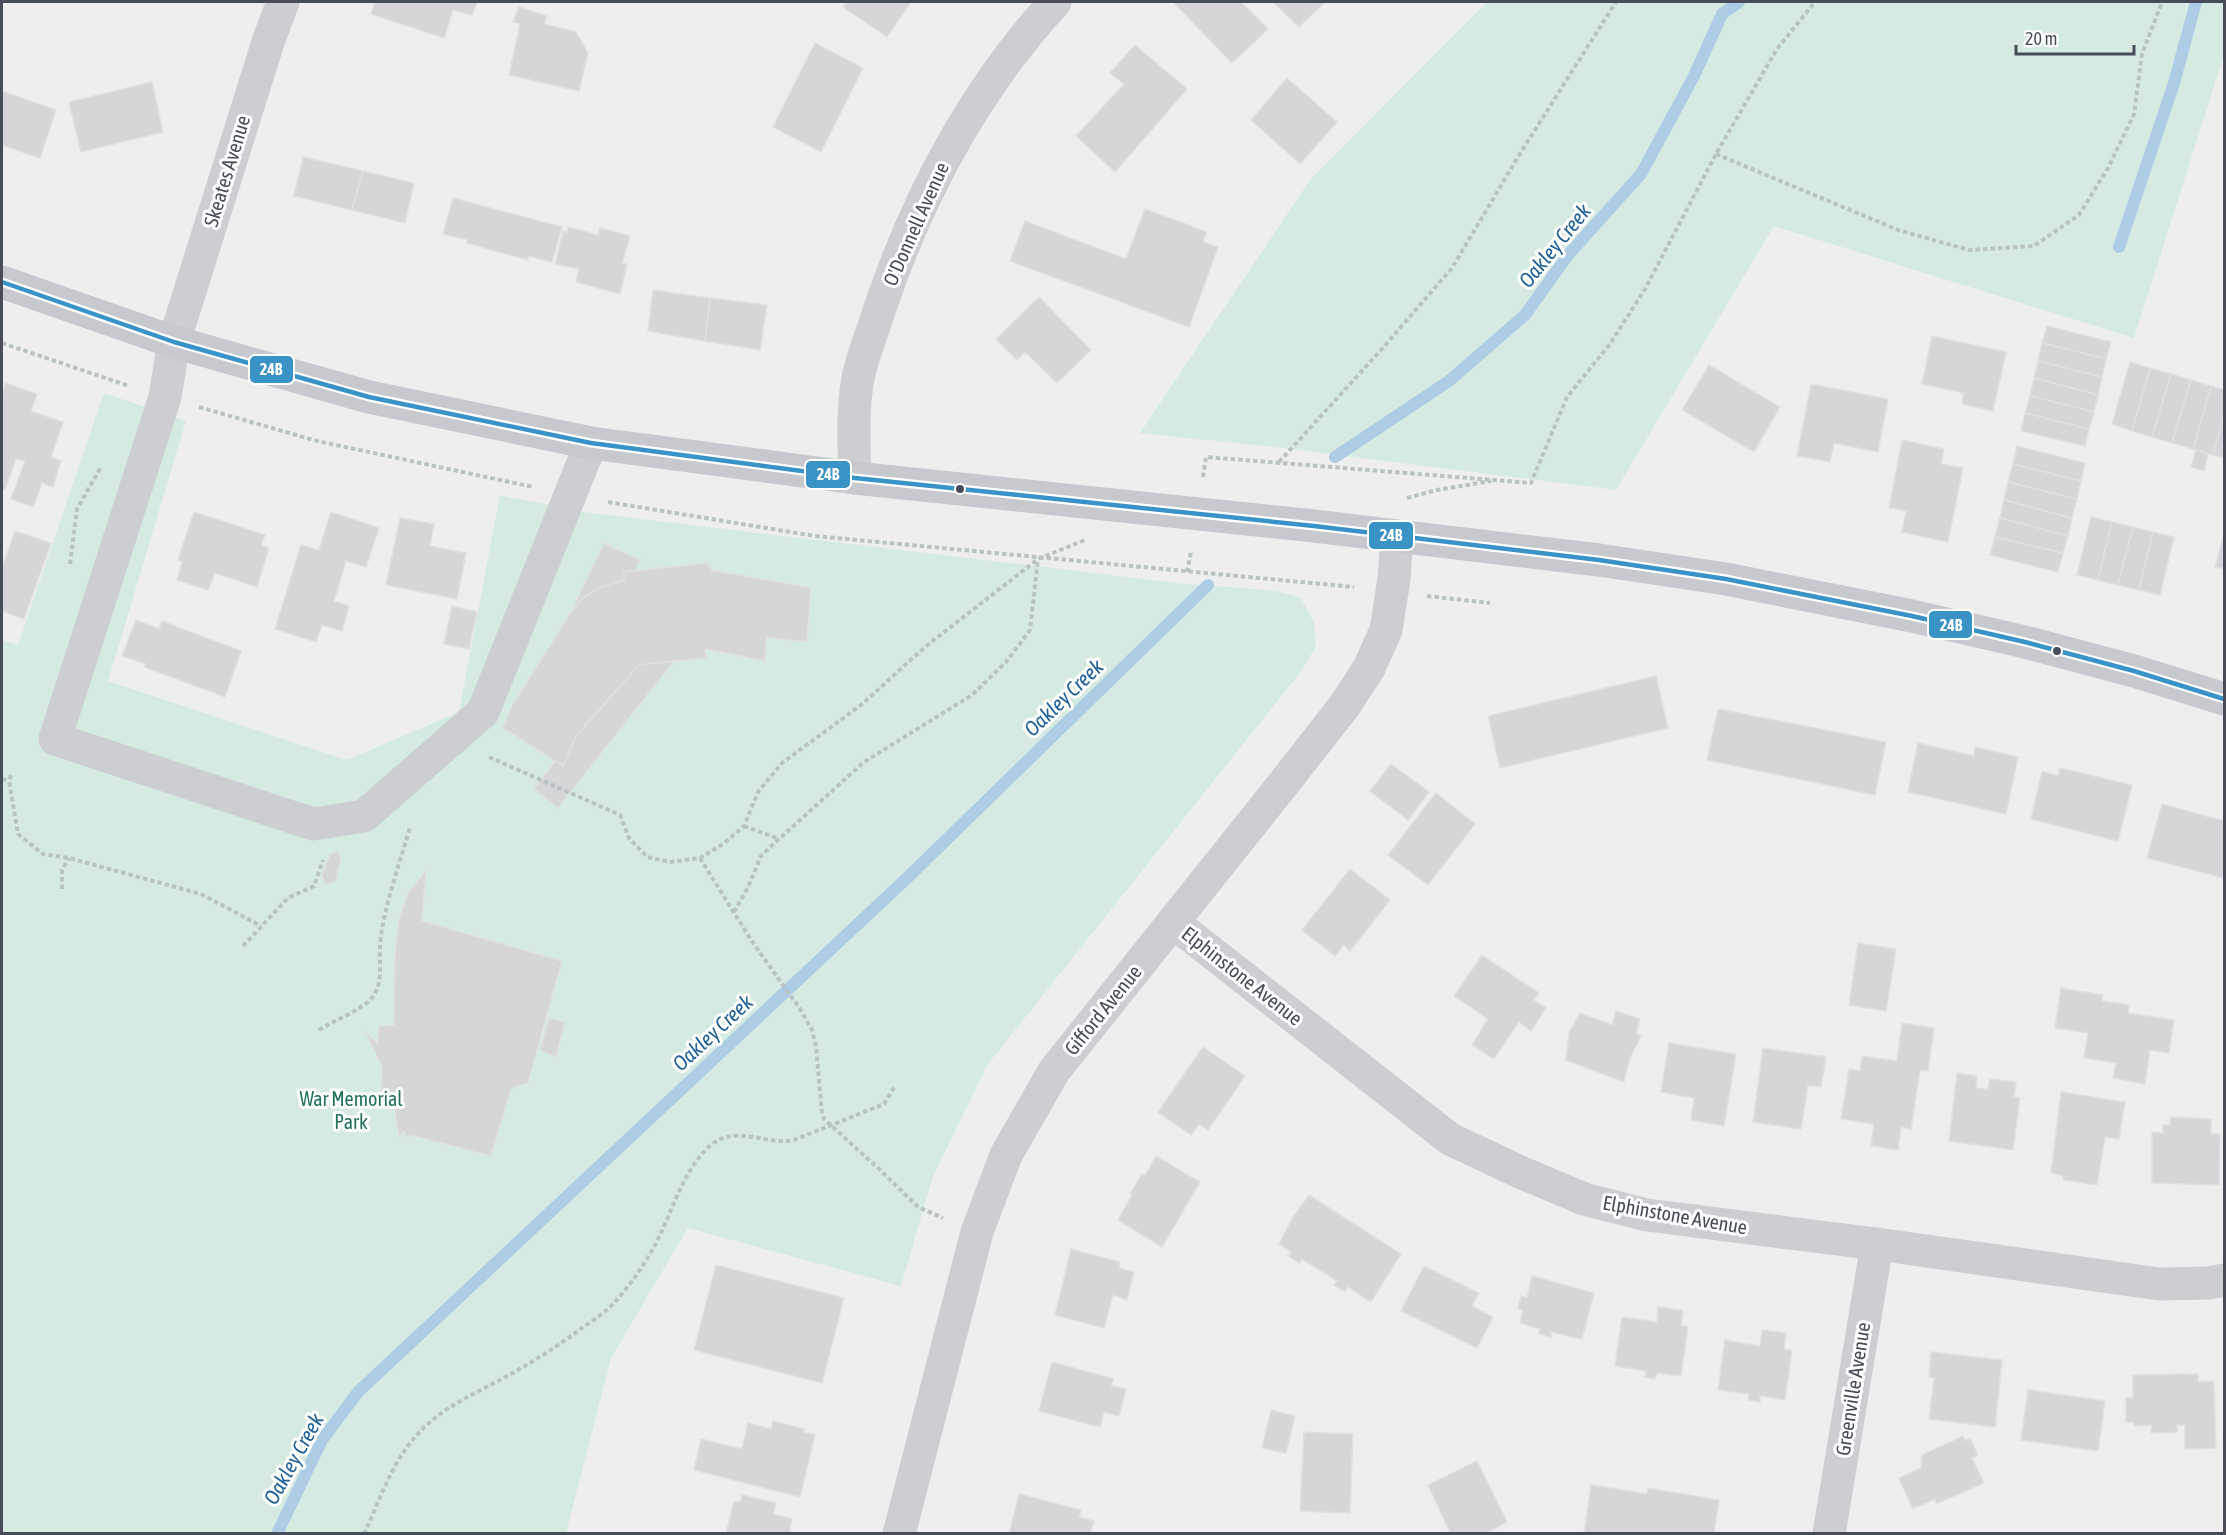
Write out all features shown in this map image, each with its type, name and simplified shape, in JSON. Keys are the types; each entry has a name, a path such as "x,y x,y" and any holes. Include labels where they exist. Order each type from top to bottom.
{"main road":[{"path":"2,282 174,342 369,397 591,443 855,478 1314,526 1599,560 1726,579 1911,616 2025,642 2134,671 2224,699"}],"street":[{"name":"Skeates Avenue","path":"284,2 269,39 174,342 165,397 55,739 313,824 364,816 450,740"},
{"name":"O'Donnell Avenue","path":"855,478 855,407 858,377 896,260 959,132 993,78 1034,24 1055,2"},
{"path":"450,740 483,712 591,443"},
{"name":"Gifford Avenue","path":"899,1533 976,1232 1006,1155 1054,1071 1174,923 1345,705 1369,668 1386,630 1394,579 1397,537"},
{"name":"Elphinstone Avenue","path":"1174,923 1450,1139 1584,1199 1647,1215 1877,1244 2159,1284 2210,1283 2224,1280"},
{"name":"Greenville Avenue","path":"1829,1533 1877,1244"}],"path":[{"path":"1278,462 1381,350 1452,268 1521,152 1616,2"},
{"path":"1201,486 1206,457 1531,483 1567,397 1610,344 1645,289 1716,154 1777,49 1815,2"},
{"path":"1716,154 1898,230 1970,250 2034,246 2079,215 2108,168 2134,114 2142,54 2162,2"},
{"path":"2,343 136,388"},
{"path":"194,406 317,441 533,487"},
{"path":"1404,499 1437,490 1498,480"},
{"path":"603,501 815,536 1360,588"},
{"path":"1187,572 1191,552"},
{"path":"450,740 620,815 629,838 646,857 670,862 700,858 723,844 744,826 758,792 782,763 861,705 925,647 1038,559"},
{"path":"734,912 761,856 779,839 864,762 972,695 1006,662 1030,630 1038,559"},
{"path":"1443,598 1490,603"},
{"path":"11,774 9,781 18,834 43,854 69,858 201,894 261,926"},
{"path":"2,779 9,781"},
{"path":"319,1030 369,1000 378,987 381,972 380,946 391,893 410,825 405,819"},
{"path":"744,826 779,839"},
{"path":"243,946 288,898 314,886 324,854"},
{"path":"62,889 62,870 69,858"},
{"path":"700,858 751,940 812,1030 816,1046 822,1114 830,1126 879,1168 918,1207 976,1232"},
{"path":"364,1533 393,1472 415,1437 439,1415 520,1369 606,1311 640,1268 667,1220 681,1188 700,1156 711,1144 723,1138 745,1135 780,1143 794,1140 884,1104 895,1086"}],"green space":[{"path":"1487,2 2224,2 2224,55 2134,338 1774,226 1616,490 1275,447 1140,433 1310,180"},
{"name":"War Memorial Park","path":"104,393 186,421 108,681 347,760 459,712 500,495 583,512 1177,583 1277,591 1301,598 1314,623 1316,646 1302,670 988,1064 933,1176 901,1286 688,1228 611,1358 566,1533 2,1534 2,640 18,645"}],"building":[{"path":"375,2 477,2 472,15 453,10 444,38 371,14"},
{"path":"846,2 911,2 887,37 843,7"},
{"path":"1177,2 1241,2 1268,29 1232,63 1175,4"},
{"path":"1273,2 1325,2 1299,27"},
{"path":"519,7 547,16 544,24 576,32 588,53 579,91 509,75 520,24 513,22"},
{"path":"815,43 863,68 821,152 773,127"},
{"path":"1135,45 1187,89 1115,172 1076,136 1124,84 1110,73"},
{"path":"1287,78 1337,122 1300,164 1251,120"},
{"path":"152,82 163,132 81,152 69,102"},
{"path":"2,91 56,110 40,158 2,145"},
{"path":"303,157 363,171 352,210 294,196"},
{"path":"363,171 414,183 405,223 352,210"},
{"path":"453,198 562,227 552,262 528,256 528,260 443,234"},
{"path":"1145,209 1207,232 1203,242 1218,247 1189,327 1010,261 1025,221 1126,259"},
{"path":"568,227 598,235 600,228 630,236 622,263 627,264 620,294 576,282 579,269 555,264 563,231 567,233"},
{"path":"653,290 710,298 705,341 648,331"},
{"path":"1039,297 1091,350 1057,383 1025,352 1017,360 996,339"},
{"path":"710,298 767,305 760,350 705,341"},
{"path":"2047,326 2111,342 2106,359 2042,343"},
{"path":"1932,336 2006,352 1993,411 1962,404 1964,393 1922,384"},
{"path":"2042,343 2106,359 2102,377 2038,361"},
{"path":"2038,361 2102,377 2098,395 2034,378"},
{"path":"2130,362 2150,368 2132,431 2112,424"},
{"path":"1709,365 1780,407 1754,452 1682,410"},
{"path":"2150,368 2171,374 2152,437 2132,431"},
{"path":"2171,374 2191,380 2172,443 2152,437"},
{"path":"2034,378 2098,395 2094,412 2030,396"},
{"path":"2191,380 2211,386 2193,449 2172,443"},
{"path":"6,383 37,394 31,411 63,422 51,457 61,461 53,487 42,483 33,507 11,499 25,461 16,459 5,489 2,488 2,394"},
{"path":"1811,384 1888,399 1878,452 1834,443 1830,462 1797,456"},
{"path":"2211,386 2224,390 2224,416 2213,455 2193,449"},
{"path":"2030,396 2094,412 2089,429 2025,413"},
{"path":"2025,413 2089,429 2085,446 2021,431"},
{"path":"2224,416 2224,458 2213,455"},
{"path":"1902,440 1944,449 1941,464 1963,468 1948,542 1902,532 1906,511 1889,508"},
{"path":"2017,446 2085,463 2081,481 2013,464"},
{"path":"2196,450 2208,454 2204,471 2191,467"},
{"path":"2013,464 2081,481 2077,499 2008,482"},
{"path":"2008,482 2077,499 2072,518 2004,500"},
{"path":"2004,500 2072,518 2068,536 2000,518"},
{"path":"194,512 265,535 261,545 269,548 257,587 215,573 208,590 177,580 182,562 178,560"},
{"path":"331,512 379,528 366,567 346,561 334,601 349,606 342,631 322,625 316,642 275,629 301,545 319,550"},
{"path":"2091,517 2112,522 2098,580 2077,575"},
{"path":"400,518 434,524 430,546 466,553 457,599 386,585"},
{"path":"2000,518 2068,536 2063,553 1995,537"},
{"path":"2112,522 2133,527 2118,585 2098,580"},
{"path":"2133,527 2153,532 2139,590 2118,585"},
{"path":"15,531 51,543 24,619 2,611 2,568"},
{"path":"2153,532 2174,537 2160,595 2139,590"},
{"path":"2224,534 2224,569 2215,567"},
{"path":"1995,537 2063,553 2058,572 1990,555"},
{"path":"604,543 640,560 635,571 624,572 624,580 599,588 583,598 570,614"},
{"path":"707,563 712,570 811,588 807,642 766,637 765,661 705,649 706,658 639,665 577,735 563,766 503,728 511,707 570,614 583,598 599,588 624,580 624,572"},
{"path":"452,606 477,612 469,649 444,644"},
{"path":"136,620 159,629 162,621 241,651 225,697 144,667 146,664 122,656"},
{"path":"674,661 558,808 534,789 555,761 563,766 577,735 639,665"},
{"path":"1656,676 1668,728 1500,768 1488,716"},
{"path":"1718,709 1886,742 1875,795 1707,760"},
{"path":"1918,743 1974,756 1975,747 2018,757 2006,814 1908,792"},
{"path":"1391,764 1429,792 1408,820 1370,791"},
{"path":"2060,768 2132,785 2118,841 2031,819 2042,771 2058,776"},
{"path":"1436,793 1475,824 1428,885 1388,855"},
{"path":"2162,804 2224,821 2224,878 2147,858"},
{"path":"336,851 341,860 336,879 333,883 325,885 322,875 330,854"},
{"path":"1350,869 1390,900 1350,951 1344,945 1335,956 1302,930"},
{"path":"426,870 422,921 562,961 528,1083 511,1088 491,1156 411,1135 405,1137 405,1131 399,1136 394,1108 380,1108 382,1067 365,1031 378,1044 379,1026 394,1025 395,951 399,920 408,893"},
{"path":"1858,943 1896,949 1886,1011 1849,1005"},
{"path":"1482,955 1539,993 1534,1000 1546,1008 1531,1031 1519,1022 1494,1059 1472,1045 1488,1019 1454,996"},
{"path":"2061,988 2103,995 2102,1001 2129,1005 2128,1013 2174,1020 2169,1053 2150,1050 2145,1084 2113,1078 2116,1063 2084,1058 2088,1033 2055,1028"},
{"path":"1616,1011 1640,1019 1636,1034 1641,1036 1630,1058 1624,1082 1566,1060 1569,1033 1580,1013 1612,1025"},
{"path":"549,1018 565,1022 556,1057 540,1050"},
{"path":"1902,1023 1934,1028 1928,1071 1920,1070 1911,1129 1901,1127 1898,1150 1871,1146 1874,1124 1841,1119 1849,1069 1860,1071 1862,1056 1897,1061"},
{"path":"1669,1043 1736,1054 1724,1126 1691,1120 1694,1098 1661,1092"},
{"path":"1203,1047 1245,1076 1208,1130 1199,1124 1191,1135 1158,1112"},
{"path":"1763,1048 1826,1057 1821,1087 1808,1085 1801,1129 1753,1122"},
{"path":"1957,1073 1977,1076 1976,1088 1988,1089 1990,1079 2016,1082 2014,1097 2020,1098 2013,1150 1949,1141"},
{"path":"2061,1092 2125,1102 2119,1139 2105,1137 2097,1185 2063,1180 2064,1176 2051,1173"},
{"path":"2170,1117 2211,1119 2211,1134 2220,1134 2219,1185 2152,1183 2152,1132 2163,1133 2163,1125 2170,1125"},
{"path":"1156,1156 1200,1182 1162,1247 1118,1220 1132,1195 1130,1194 1142,1174 1145,1176"},
{"path":"1309,1195 1401,1254 1371,1302 1348,1287 1345,1292 1334,1285 1337,1281 1302,1259 1299,1263 1288,1256 1291,1252 1279,1244 1293,1217"},
{"path":"1071,1249 1120,1262 1119,1268 1134,1272 1127,1300 1113,1295 1104,1328 1055,1315"},
{"path":"716,1265 844,1298 822,1383 694,1350"},
{"path":"1424,1266 1479,1293 1472,1306 1493,1317 1477,1348 1401,1311"},
{"path":"1532,1276 1594,1293 1582,1339 1551,1332 1551,1337 1539,1334 1540,1329 1520,1323 1523,1310 1518,1309 1521,1296 1527,1298"},
{"path":"1658,1307 1683,1310 1681,1325 1688,1327 1681,1376 1657,1373 1655,1379 1645,1377 1646,1371 1615,1366 1622,1317 1657,1322"},
{"path":"1762,1330 1786,1333 1784,1349 1792,1350 1785,1400 1760,1396 1760,1402 1748,1400 1749,1394 1718,1390 1725,1340 1760,1346"},
{"path":"1931,1352 2002,1360 1995,1427 1929,1419 1934,1378 1929,1377"},
{"path":"1052,1362 1114,1379 1111,1386 1126,1389 1119,1416 1104,1412 1100,1427 1039,1411"},
{"path":"2198,1374 2198,1382 2213,1381 2214,1384 2216,1448 2185,1449 2185,1425 2177,1425 2177,1432 2151,1433 2152,1425 2134,1426 2134,1422 2126,1422 2126,1398 2133,1398 2133,1375"},
{"path":"2028,1390 2105,1401 2098,1451 2021,1440"},
{"path":"1271,1410 1295,1416 1286,1453 1262,1448"},
{"path":"773,1421 804,1429 803,1432 815,1435 800,1497 694,1470 701,1439 742,1449 748,1423 771,1429"},
{"path":"1304,1432 1353,1434 1350,1513 1300,1511"},
{"path":"1963,1436 1965,1441 1970,1438 1978,1455 1972,1458 1984,1483 1936,1504 1935,1499 1913,1509 1899,1478 1921,1468 1922,1455"},
{"path":"1477,1461 1507,1522 1484,1534 1451,1534 1428,1485"},
{"path":"1591,1485 1647,1494 1648,1488 1719,1500 1714,1534 1584,1534"},
{"path":"1019,1494 1081,1510 1079,1517 1094,1521 1090,1534 1009,1534"},
{"path":"742,1495 776,1503 773,1514 792,1519 789,1534 726,1534 734,1501 740,1502"}],"waterway":[{"name":"Oakley Creek","path":"1335,457 1449,381 1525,315 1568,255 1641,174 1694,76 1722,14 1739,2"},
{"path":"2119,247 2174,83 2196,2"},
{"name":"Oakley Creek","path":"277,1534 322,1440 358,1392 906,879 1208,585"}],"transit line":[{"name":"24B","path":"2,282 174,342 369,397 591,443 855,478 1314,526 1599,560 1726,579 1912,616 2025,642 2134,671 2224,699"}]}
